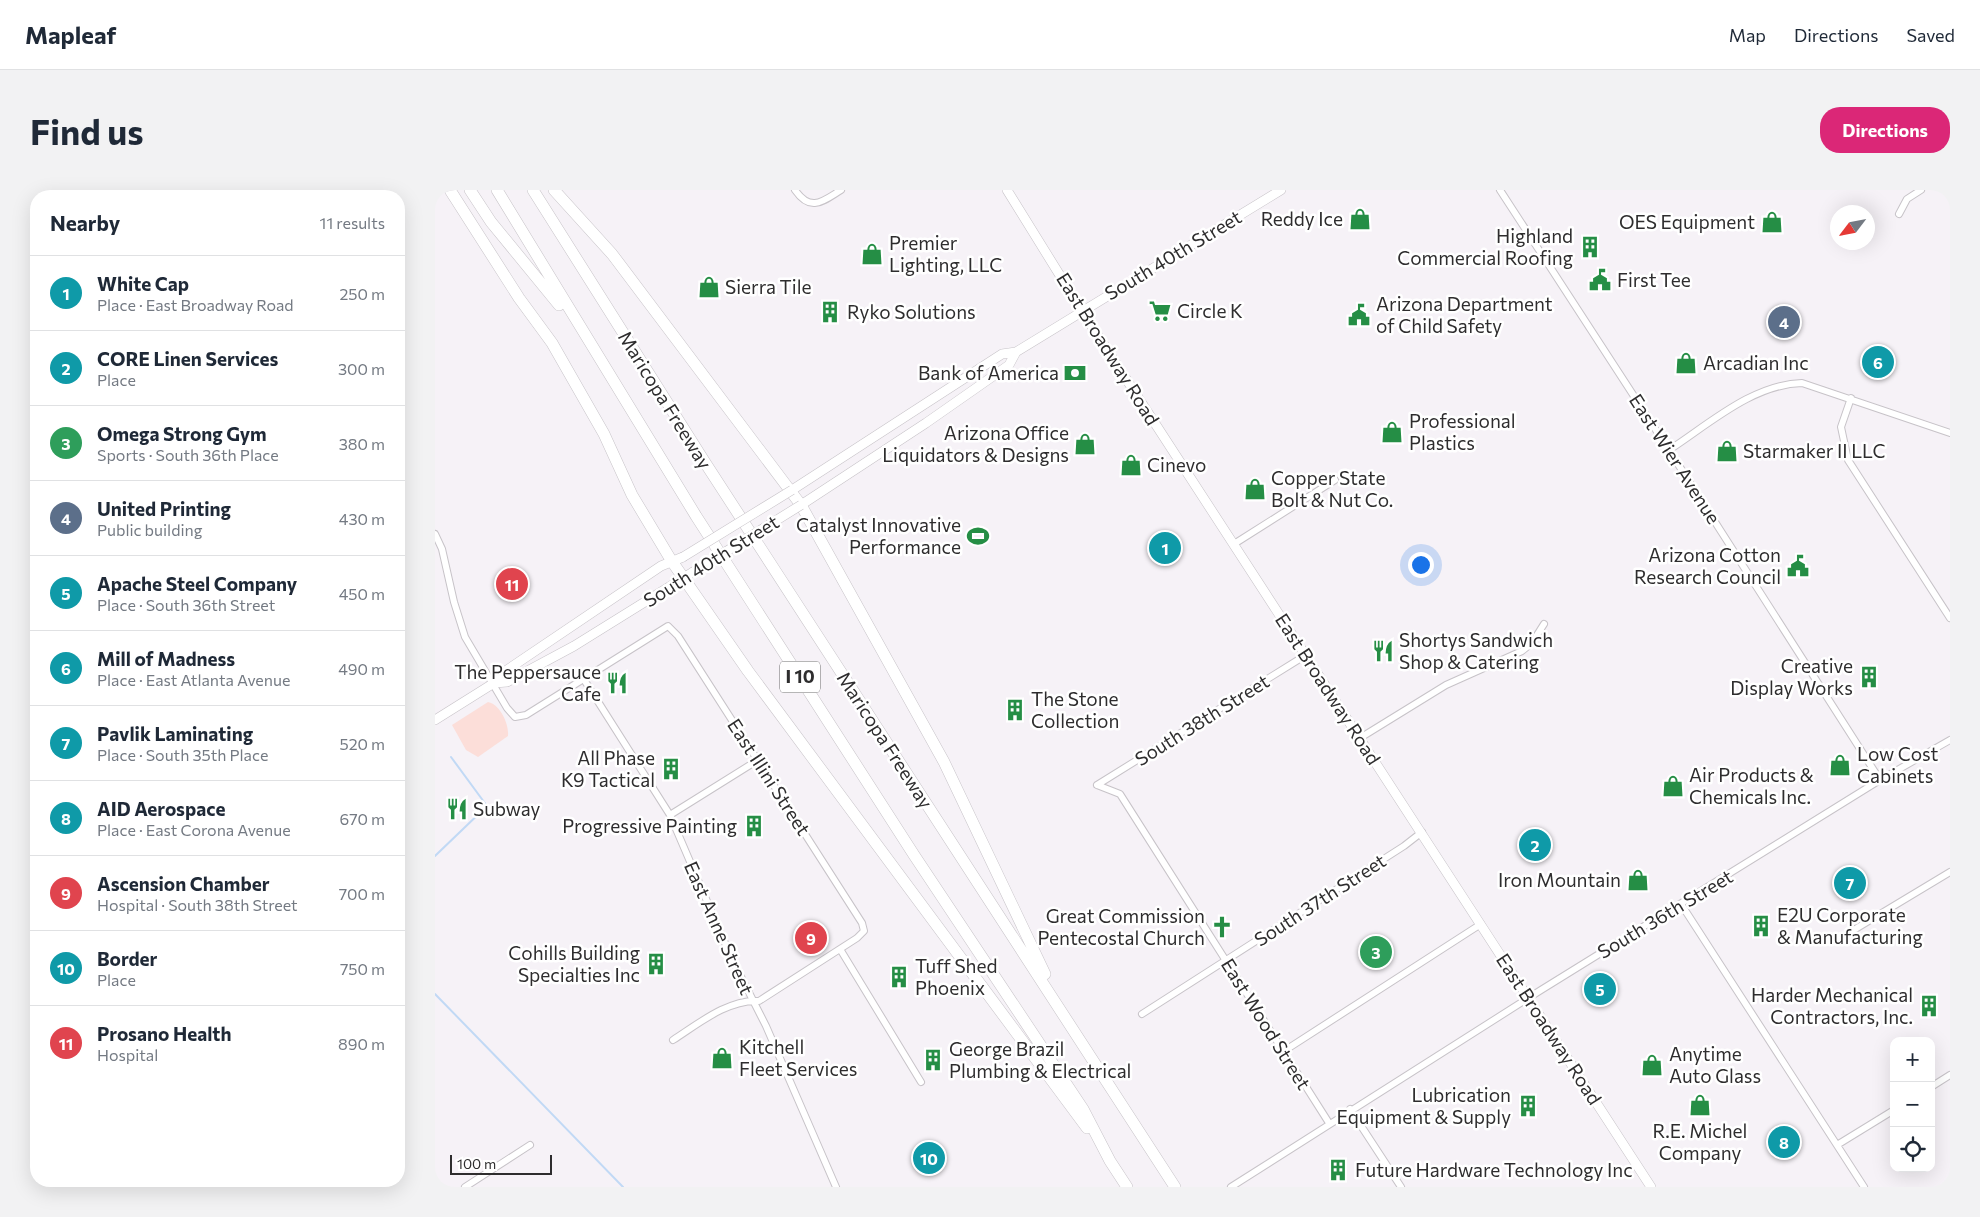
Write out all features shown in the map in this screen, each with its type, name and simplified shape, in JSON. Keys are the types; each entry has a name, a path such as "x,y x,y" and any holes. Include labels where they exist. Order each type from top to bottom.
{"highway":[{"path":"451,190 519,298 552,343 604,434 632,495 671,560 688,576 738,657 1110,1160"},
{"path":"470,190 491,222 533,270 594,350"},
{"name":"Maricopa Freeway","path":"497,190 696,516 915,856 1083,1109 1110,1160 1127,1187"},
{"name":"Maricopa Freeway","path":"533,190 704,461 1175,1187"},
{"path":"554,190 612,254 700,373 801,504 944,762 1065,1016"}],"main road":[{"name":"East Broadway Road","path":"1007,190 1082,311 1651,1187"},
{"name":"South 40th Street","path":"435,720 494,683 501,674 529,654 671,560 683,557 792,490 1002,354 1016,352 1281,190"},
{"name":"South 40th Street","path":"494,683 507,682 574,646 688,576 926,423 1009,364 1016,352"}],"street":[{"path":"795,190 803,200 812,204 822,202 841,190"},
{"name":"East Wier Avenue","path":"1500,190 1880,780"},
{"path":"1899,214 1907,199 1921,190"},
{"path":"1669,450 1752,396 1785,383 1802,383 1950,433"},
{"path":"1851,398 1841,426 1848,460 1950,618"},
{"path":"1234,544 1335,480"},
{"path":"435,534 443,549 454,602 465,637 494,683"},
{"path":"1360,738 1446,685 1522,651 1532,643 1544,624"},
{"name":"South 40th Street","path":"494,683 512,714 515,717 522,717 669,626"},
{"name":"East Illini Street","path":"669,626 678,636 862,923 864,931 840,949"},
{"name":"South 38th Street","path":"1097,786 1306,655"},
{"name":"East Anne Street","path":"583,678 670,815 751,1000 766,1026 837,1187"},
{"name":"South 36th Street","path":"1231,1187 1528,998 1880,780 1950,740"},
{"path":"670,815 757,760"},
{"name":"East Wood Street","path":"1097,786 1120,794 1329,1123"},
{"name":"South 37th Street","path":"1142,1014 1404,846 1421,832"},
{"path":"1852,931 1950,872"},
{"path":"1681,904 1864,1187"},
{"path":"1284,1051 1481,924"},
{"path":"673,1040 722,1010 751,1000 759,1000 840,949 921,1082"},
{"path":"1935,1084 1950,1075"},
{"path":"1350,1110 1401,1187"},
{"path":"1837,1145 1890,1112"},
{"path":"465,1187 530,1144"}],"shaded area":[{"path":"488,702 497,707 503,716 508,736 478,757 466,750 452,725"}],"waterway":[{"path":"435,856 487,806 451,757"},
{"path":"435,994 623,1187"}],"place":[{"name":"Reddy Ice","path":"1360,219"},
{"name":"OES Equipment","path":"1772,222"},
{"name":"Highland Commercial Roofing","path":"1590,247"},
{"name":"Premier Lighting, LLC","path":"872,254"},
{"name":"First Tee","path":"1600,280"},
{"name":"Sierra Tile","path":"709,287"},
{"name":"Circle K","path":"1160,311"},
{"name":"Ryko Solutions","path":"830,312"},
{"name":"Arizona Department of Child Safety","path":"1359,315"},
{"name":"United Printing","path":"1784,322"},
{"name":"Mill of Madness","path":"1878,362"},
{"name":"Arcadian Inc","path":"1686,363"},
{"name":"Bank of America","path":"1075,373"},
{"name":"Professional Plastics","path":"1392,432"},
{"name":"Arizona Office Liquidators & Designs","path":"1085,444"},
{"name":"Starmaker II LLC","path":"1727,451"},
{"name":"Cinevo","path":"1131,465"},
{"name":"Copper State Bolt & Nut Co.","path":"1255,489"},
{"name":"Catalyst Innovative Performance","path":"978,536"},
{"name":"White Cap","path":"1165,548"},
{"name":"Arizona Cotton Research Council","path":"1798,566"},
{"name":"Prosano Health","path":"512,584"},
{"name":"Shortys Sandwich Shop & Catering","path":"1383,651"},
{"name":"Creative Display Works","path":"1869,677"},
{"name":"The Peppersauce Cafe","path":"617,683"},
{"name":"The Stone Collection","path":"1015,710"},
{"name":"Low Cost Cabinets","path":"1840,765"},
{"name":"All Phase K9 Tactical","path":"671,769"},
{"name":"Air Products & Chemicals Inc.","path":"1673,786"},
{"name":"Subway","path":"457,809"},
{"name":"Progressive Painting","path":"754,826"},
{"name":"CORE Linen Services","path":"1535,845"},
{"name":"Iron Mountain","path":"1638,880"},
{"name":"Pavlik Laminating","path":"1850,883"},
{"name":"E2U Corporate & Manufacturing","path":"1761,926"},
{"name":"Great Commission Pentecostal Church","path":"1222,927"},
{"name":"Ascension Chamber","path":"811,938"},
{"name":"Omega Strong Gym","path":"1376,952"},
{"name":"Cohills Building Specialties Inc","path":"656,964"},
{"name":"Tuff Shed Phoenix","path":"899,977"},
{"name":"Apache Steel Company","path":"1600,989"},
{"name":"Harder Mechanical Contractors, Inc.","path":"1929,1006"},
{"name":"Kitchell Fleet Services","path":"722,1058"},
{"name":"George Brazil Plumbing & Electrical","path":"933,1060"},
{"name":"Anytime Auto Glass","path":"1652,1065"},
{"name":"R.E. Michel Company","path":"1700,1105"},
{"name":"Lubrication Equipment & Supply","path":"1528,1106"},
{"name":"AID Aerospace","path":"1784,1142"},
{"name":"Border","path":"929,1158"},
{"name":"Future Hardware Technology Inc","path":"1338,1170"}]}
